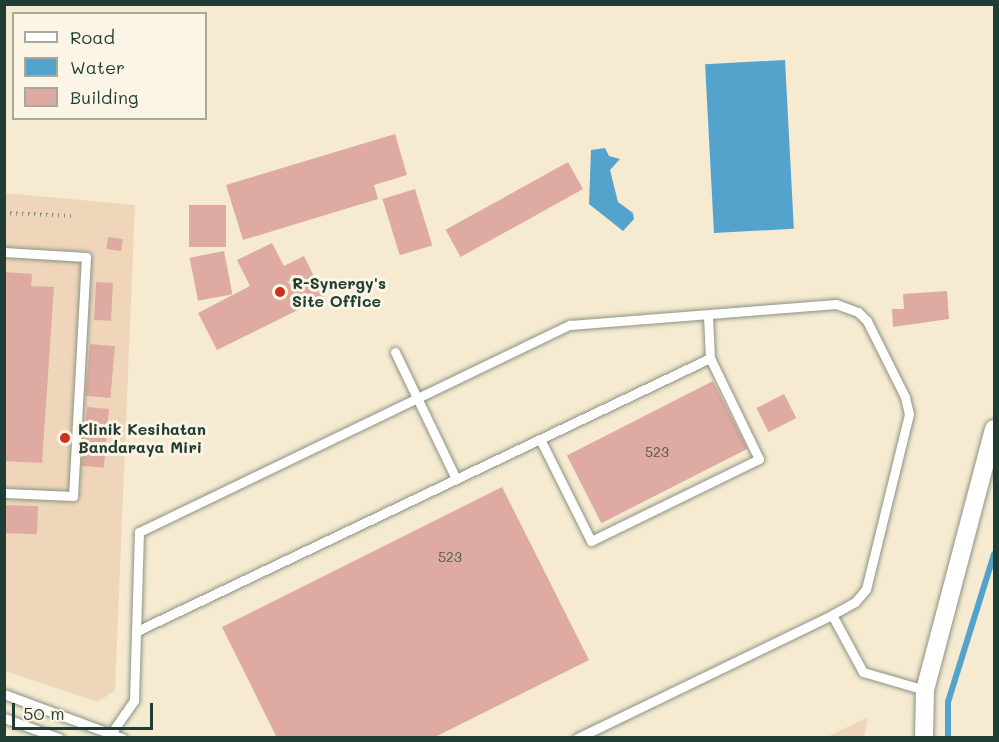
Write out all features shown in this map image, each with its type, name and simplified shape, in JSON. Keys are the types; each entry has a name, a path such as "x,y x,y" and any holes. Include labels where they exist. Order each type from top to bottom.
{"street":[{"path":"924,738 925,690 994,429"}],"lane":[{"path":"4,252 86,257 73,496 4,493"},
{"path":"112,732 134,700 139,532 570,325 708,316 836,304 848,307 867,321 905,397 909,414 872,576 855,602 832,615 577,738"},
{"path":"540,439 591,541 759,459 710,358 708,316"},
{"path":"395,352 456,479"},
{"path":"137,631 710,358"},
{"path":"832,615 863,672 925,690"},
{"path":"4,694 112,732 122,738"},
{"path":"4,718 59,738"}],"path":[{"path":"4,213 71,216"}],"shaded area":[{"name":"Klinik Kesihatan Bandaraya Miri","path":"5,193 135,205 115,690 98,702 5,671"},
{"path":"868,717 864,737 827,737"}],"water":[{"path":"785,60 794,229 714,233 705,64"},
{"path":"605,148 609,156 620,159 610,170 618,202 633,213 634,219 623,231 589,204 591,150"}],"building":[{"path":"395,134 407,175 374,185 378,199 243,240 226,185"},
{"path":"568,162 583,189 461,257 446,230"},
{"path":"415,189 432,245 400,255 382,199"},
{"path":"189,205 226,205 226,247 189,247"},
{"path":"108,237 123,239 121,251 106,249"},
{"name":"R-Synergy's Site Office","path":"272,243 284,266 304,256 324,297 217,350 198,313 250,286 237,260"},
{"path":"224,251 232,294 198,301 190,258"},
{"path":"4,272 32,274 31,286 54,287 42,463 4,461"},
{"path":"96,282 113,283 111,321 94,320"},
{"path":"947,291 949,319 893,327 892,309 904,309 903,294"},
{"path":"90,344 115,346 110,398 85,396"},
{"path":"713,381 748,449 601,523 567,455"},
{"path":"784,394 796,418 769,432 756,408"},
{"path":"87,407 109,409 104,468 82,466"},
{"path":"502,487 589,660 433,738 277,738 222,627"},
{"path":"4,505 38,506 37,534 4,533"}],"waterway":[{"path":"948,738 948,702 994,554"}],"place":[{"name":"R-Synergy's Site Office","path":"280,292"},
{"name":"Klinik Kesihatan Bandaraya Miri","path":"65,438"}]}
